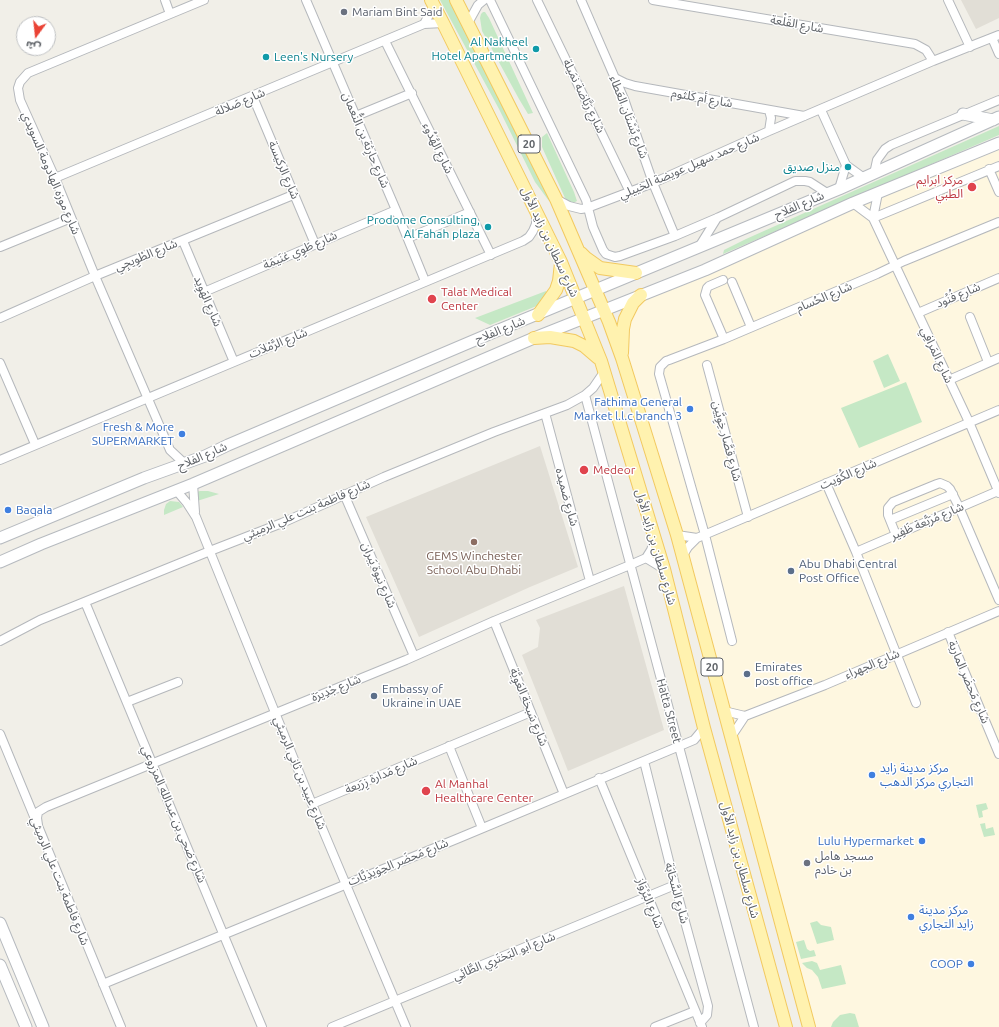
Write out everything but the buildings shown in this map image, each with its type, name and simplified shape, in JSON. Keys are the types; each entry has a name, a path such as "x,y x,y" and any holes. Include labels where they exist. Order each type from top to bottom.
{"main road":[{"name":"شارع سلطان بن زايد الأول","path":"456,0 556,199 604,310 622,358 677,535 809,1027"},
{"name":"شارع سلطان بن زايد الأول","path":"432,3 443,22 561,262 602,366 664,569 707,741 786,1027"},
{"path":"963,114 996,119"},
{"name":"شارع الفلاح","path":"0,538 144,478 205,456 494,332 839,189 996,119"},
{"name":"شارع الفلاح","path":"0,562 193,484 534,338 705,270 853,203 999,143"},
{"path":"577,249 586,258 600,268 636,273"},
{"path":"538,315 556,290 559,281 561,262"},
{"path":"622,358 623,329 625,319 633,303 641,295"},
{"path":"534,338 550,337 574,341 584,346 602,366"},
{"path":"0,923 43,1027"},
{"path":"0,965 26,1027"}],"street":[{"path":"165,0 170,14"},
{"name":"شارع موزه الهادومة السويدي","path":"185,464 170,450 18,94 20,82 23,77 33,70 204,0"},
{"name":"شارع حارِثة بن النُّعمان","path":"306,0 425,281"},
{"path":"468,23 478,5 484,0"},
{"path":"490,0 586,200 587,208 601,246 610,256 620,256 676,236 795,181 800,180 810,182 828,193"},
{"name":"شارع رَبَّاضة نمَيلة","path":"537,0 630,192"},
{"name":"شارع بُسْتَان العَطاء","path":"581,0 624,99 654,183 676,236"},
{"name":"شارع القَلْعة","path":"653,0 915,44 926,50 933,61"},
{"path":"948,0 970,47"},
{"path":"424,24 430,15 432,3"},
{"name":"شارع صَلالة","path":"55,178 424,24 443,22"},
{"name":"شارع حمد سهيل عويضة الخييلي","path":"556,199 569,206 582,209 587,208 654,183 769,130 821,110 933,61 996,36 999,54"},
{"name":"شارع الهُدُوء","path":"385,41 491,254"},
{"name":"شارع أم كلثوم","path":"615,78 635,86 805,116"},
{"path":"624,99 635,86"},
{"path":"356,116 412,93"},
{"name":"شارع الركيسة","path":"253,96 314,244"},
{"path":"821,110 846,165 869,176 880,154 890,145 999,100"},
{"path":"768,110 771,118 769,130"},
{"path":"839,189 846,165"},
{"path":"873,218 999,166"},
{"path":"989,169 999,192"},
{"path":"873,218 878,193"},
{"name":"شارع الطْوِيجِي","path":"0,318 95,276 183,241 293,194"},
{"name":"شارع المَرافِي","path":"853,203 873,218 969,422 999,492"},
{"name":"شارع الرَّمْلاَت","path":"0,460 147,397 523,241 529,237 536,224 536,209"},
{"name":"شارع طَوِي غنَيمَة","path":"204,292 396,210"},
{"path":"408,238 470,212"},
{"path":"0,247 70,218"},
{"path":"699,247 717,218"},
{"name":"شارع الحُسام","path":"705,535 660,378 660,367 666,361 724,339 904,261 999,222"},
{"name":"شارع الهَوِيد","path":"183,241 234,362"},
{"name":"شارع فُنُود","path":"918,313 999,278"},
{"path":"723,280 706,288 705,295 724,339"},
{"path":"732,282 752,327"},
{"path":"970,317 988,362"},
{"path":"949,380 999,358"},
{"path":"0,363 35,444"},
{"name":"شارع قصَّار خِوِيَّين","path":"707,365 748,517"},
{"name":"شارع فاطمة بنت علي الرميثي","path":"0,641 40,620 210,550 282,523 344,494 566,405 585,395 593,388 602,366"},
{"name":"Hatta Street","path":"585,395 754,1027"},
{"name":"شارع الكُوَيت","path":"682,557 688,546 697,538 999,410"},
{"name":"شارع ضميده","path":"545,413 590,581"},
{"name":"شارع موزه الهادومة السويدي","path":"169,470 170,450"},
{"path":"826,483 856,552 916,703"},
{"path":"896,535 888,512 890,505 893,502 936,484 940,483 948,486 959,507 999,600"},
{"name":"شارع عبيد بن ثاني الرميثي","path":"193,484 193,500 196,517"},
{"name":"شارع عبيد بن ثاني الرميثي","path":"176,490 196,517 312,804 406,1027"},
{"name":"شارع مُرَبَّعة ظَفِير","path":"856,552 959,507 999,492"},
{"name":"شارع نيوة يَبران","path":"344,494 414,656"},
{"path":"890,520 953,494"},
{"name":"شارع الكُوَيت","path":"677,535 697,538"},
{"path":"705,535 732,641"},
{"path":"655,539 646,558 664,569"},
{"name":"شارع جْدِيرَة","path":"38,825 37,815 41,809 414,656 646,558"},
{"name":"شارع ضحي بن عبدالله المزروعي","path":"85,602 262,1027"},
{"name":"شارع الجهراء","path":"745,716 825,685 897,653 999,611"},
{"name":"شارع سَبخة العَوِيَّة","path":"494,621 564,794"},
{"name":"شارع مَحضَر المارية","path":"948,632 999,753"},
{"path":"127,702 178,682"},
{"path":"724,711 745,716 731,737"},
{"name":"شارع مَدارة زِرَيعة","path":"312,804 532,712"},
{"name":"شارع مَحضَر الحِوَيذِيَّات","path":"694,740 704,728"},
{"name":"شارع فاطمة بنت علي الرميثي","path":"0,734 121,1027"},
{"name":"شارع مَحضَر الحِوَيذِيَّات","path":"103,984 678,746 694,740 707,741"},
{"path":"449,746 482,828"},
{"name":"شارع السَّحَابَة","path":"644,761 675,885 708,1006 707,1014 701,1025"},
{"name":"شارع البُرْوَاز","path":"599,778 701,1025"},
{"name":"شارع أبو البَختَرِي الطَّائِي","path":"332,1027 675,885"},
{"path":"655,1027 694,1011"}],"shaded area":[{"path":"961,0 999,0 999,18 976,29"},
{"path":"999,146 999,1027 813,1027 624,354 625,330 639,300"},
{"name":"GEMS Winchester School Abu Dhabi","path":"540,446 578,567 419,637 366,517"},
{"path":"624,586 664,730 568,771 522,655 538,647 540,628 536,620"}],"green space":[{"path":"440,0 451,0 548,194 549,201 535,182 499,109"},
{"path":"483,12 485,12 489,18 533,113 528,114 482,31 480,18"},
{"path":"999,126 999,135 723,254 724,250 746,239"},
{"path":"547,133 574,192 577,201 571,204 565,198 542,147 542,137"},
{"path":"546,291 547,297 544,303 490,325 475,318"},
{"path":"888,354 900,381 884,388 873,361"},
{"path":"906,382 922,422 859,448 841,408"},
{"path":"208,491 219,494 194,502 192,493"},
{"path":"170,501 179,502 183,507 164,515 166,504"},
{"path":"986,803 988,809 982,811 983,817 979,818 976,805"},
{"path":"985,823 986,829 993,827 995,835 984,837 980,824"},
{"path":"817,921 821,925 831,927 834,940 817,944 810,923"},
{"path":"804,940 807,949 810,951 814,950 816,956 801,959 796,942"},
{"path":"812,961 817,963 820,970 841,965 846,984 822,989 818,977 812,970 807,968 802,963"},
{"path":"850,1013 855,1014 859,1027 831,1027 833,1022 840,1015"}],"place":[{"name":"Mariam Bint Said","path":"344,12"},
{"name":"Al Nakheel Hotel Apartments","path":"536,49"},
{"name":"Leen's Nursery","path":"266,57"},
{"name":"منزل صديق","path":"848,167"},
{"name":"مركز ابرايم الطبي","path":"972,187"},
{"name":"Prodome Consulting, Al Fahah plaza","path":"488,227"},
{"name":"Talat Medical Center","path":"432,299"},
{"name":"Fathima General Market l.l.c branch 3","path":"690,409"},
{"name":"Fresh & More SUPERMARKET","path":"182,434"},
{"name":"Medeor","path":"584,470"},
{"name":"Baqala","path":"8,510"},
{"name":"GEMS Winchester School Abu Dhabi","path":"474,542"},
{"name":"Abu Dhabi Central Post Office","path":"791,571"},
{"name":"Emirates post office","path":"747,674"},
{"name":"Embassy of Ukraine in UAE","path":"374,696"},
{"name":"مركز مدينة زايد التجاري مركز الدهب","path":"872,775"},
{"name":"Al Manhal Healthcare Center","path":"426,791"},
{"name":"Lulu Hypermarket","path":"922,841"},
{"name":"مسجد هامل بن خادم","path":"807,863"},
{"name":"مركز مدينة زايد التجاري","path":"911,917"},
{"name":"COOP","path":"971,964"}]}
